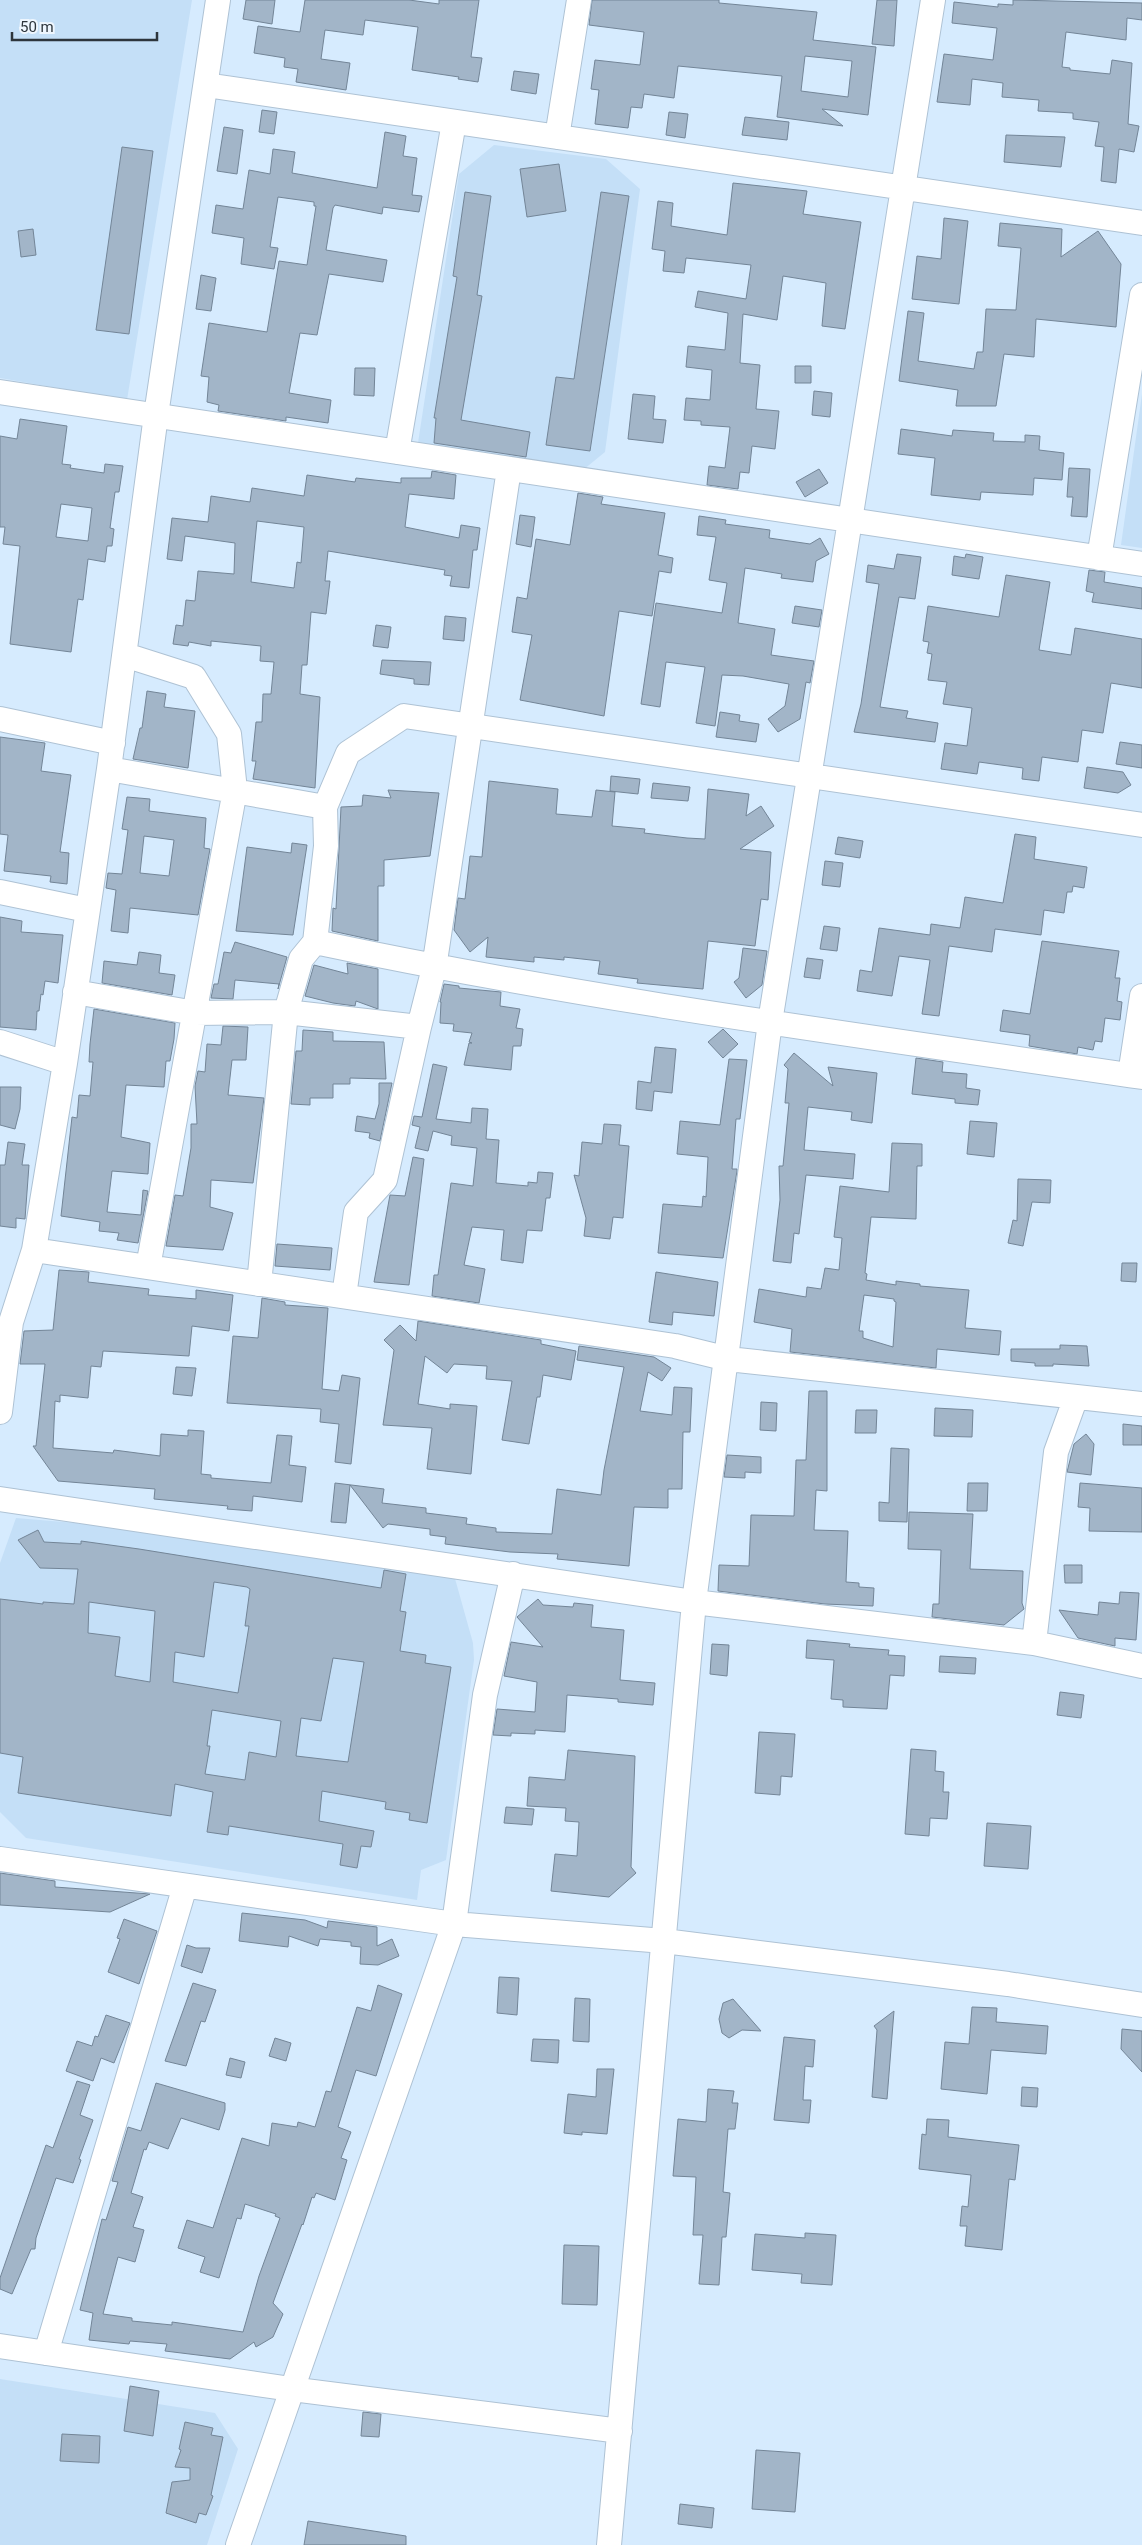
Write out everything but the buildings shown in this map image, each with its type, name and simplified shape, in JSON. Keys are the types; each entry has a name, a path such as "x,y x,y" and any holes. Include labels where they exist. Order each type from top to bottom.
{"street":[{"path":"0,1412 11,1322 34,1250 65,1063 113,743 156,416 218,0"},
{"path":"557,137 579,0"},
{"path":"609,2545 694,1602 728,1359 770,1022 933,0"},
{"path":"206,85 1142,224"},
{"path":"397,452 454,122"},
{"path":"1100,558 1142,295"},
{"path":"0,392 1142,564"},
{"path":"344,1296 356,1212 385,1180 434,968 509,469"},
{"path":"125,655 194,676 229,734 235,790 148,1267"},
{"path":"259,1284 286,1012 301,959 315,942 326,846 325,807 348,753 404,716 1142,825"},
{"path":"0,719 113,743"},
{"path":"109,769 325,807"},
{"path":"0,892 87,910"},
{"path":"315,942 434,968 770,1022 1136,1076 1142,996"},
{"path":"75,992 195,1012 286,1012 419,1027"},
{"path":"0,1042 65,1063"},
{"path":"34,1250 675,1346 728,1359 1142,1404"},
{"path":"1034,1643 1056,1452 1076,1397"},
{"path":"0,1499 694,1602 1034,1643 1142,1666"},
{"path":"238,2545 454,1924 485,1695 514,1574"},
{"path":"0,1859 454,1924 664,1941 1008,1984 1142,2005"},
{"path":"46,2353 185,1886"},
{"path":"0,2346 291,2389 620,2431"}],"shaded area":[{"path":"0,0 192,0 127,400 0,378"},
{"path":"494,145 606,159 640,189 605,452 583,470 418,443 459,174"},
{"path":"1142,394 1142,548 1121,545"},
{"path":"16,1518 230,1536 454,1575 473,1643 474,1660 446,1860 421,1870 417,1900 26,1838 0,1812 0,1563"},
{"path":"0,2379 215,2413 238,2449 207,2545 0,2545"}]}
